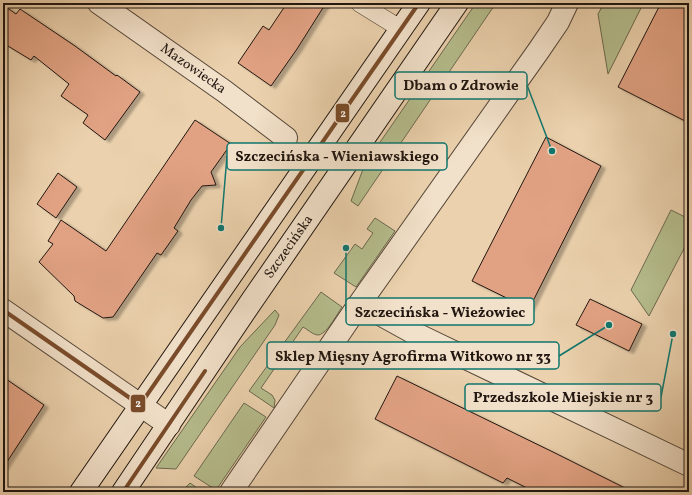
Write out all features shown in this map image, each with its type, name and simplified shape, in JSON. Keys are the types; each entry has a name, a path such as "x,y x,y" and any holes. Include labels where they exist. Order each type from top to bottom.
{"street":[{"name":"Mazowiecka","path":"99,3 224,91 286,138"},
{"path":"81,492 419,3"},
{"name":"Szczecińska","path":"123,492 247,308 457,3"},
{"path":"231,492 360,303 539,50 558,22 567,3"},
{"path":"360,303 418,335 689,465"},
{"path":"3,310 169,425"}],"lane":[{"path":"359,3 401,30"}],"green space":[{"path":"476,3 496,3 358,206 351,201 365,164"},
{"path":"604,3 632,3 641,8 608,74 598,14"},
{"path":"671,210 689,219 689,239 649,316 631,290"},
{"path":"375,218 395,231 356,287 334,273 355,244 362,249 373,233 367,229"},
{"path":"321,292 342,307 324,332 317,335 311,333 303,327 261,388 272,395 275,400 274,408 249,391"},
{"path":"275,310 279,315 275,325 176,469 156,468 240,347"},
{"path":"244,403 266,417 216,490 194,476"},
{"path":"190,483 203,492 181,492"}],"building":[{"path":"287,3 326,3 297,49 271,86 238,63 263,26 269,30"},
{"path":"661,3 689,3 689,123 618,87"},
{"path":"3,5 16,14 20,9 140,92 105,140 83,123 88,115 61,96 69,84 34,56 31,60 3,43"},
{"path":"195,120 231,144 211,172 216,185 202,186 191,200 174,228 178,231 161,255 157,253 113,317 103,318 75,301 74,296 39,262 53,244 48,241 61,220 106,251"},
{"path":"546,137 601,166 529,309 472,281"},
{"path":"58,173 77,187 56,218 37,204"},
{"path":"590,299 642,324 629,351 576,325"},
{"path":"397,376 633,492 535,492 507,478 503,483 375,419"},
{"path":"3,377 44,405 3,468"}],"transit line":[{"name":"2","path":"3,310 140,405 419,3"},
{"name":"2","path":"123,492 205,371"}],"place":[{"name":"Dbam o Zdrowie","path":"552,151"},
{"name":"Szczecińska - Wieniawskiego","path":"221,228"},
{"name":"Szczecińska - Wieżowiec","path":"346,248"},
{"name":"Sklep Mięsny Agrofirma Witkowo nr 33","path":"609,325"},
{"name":"Przedszkole Miejskie nr 3","path":"673,334"}]}
